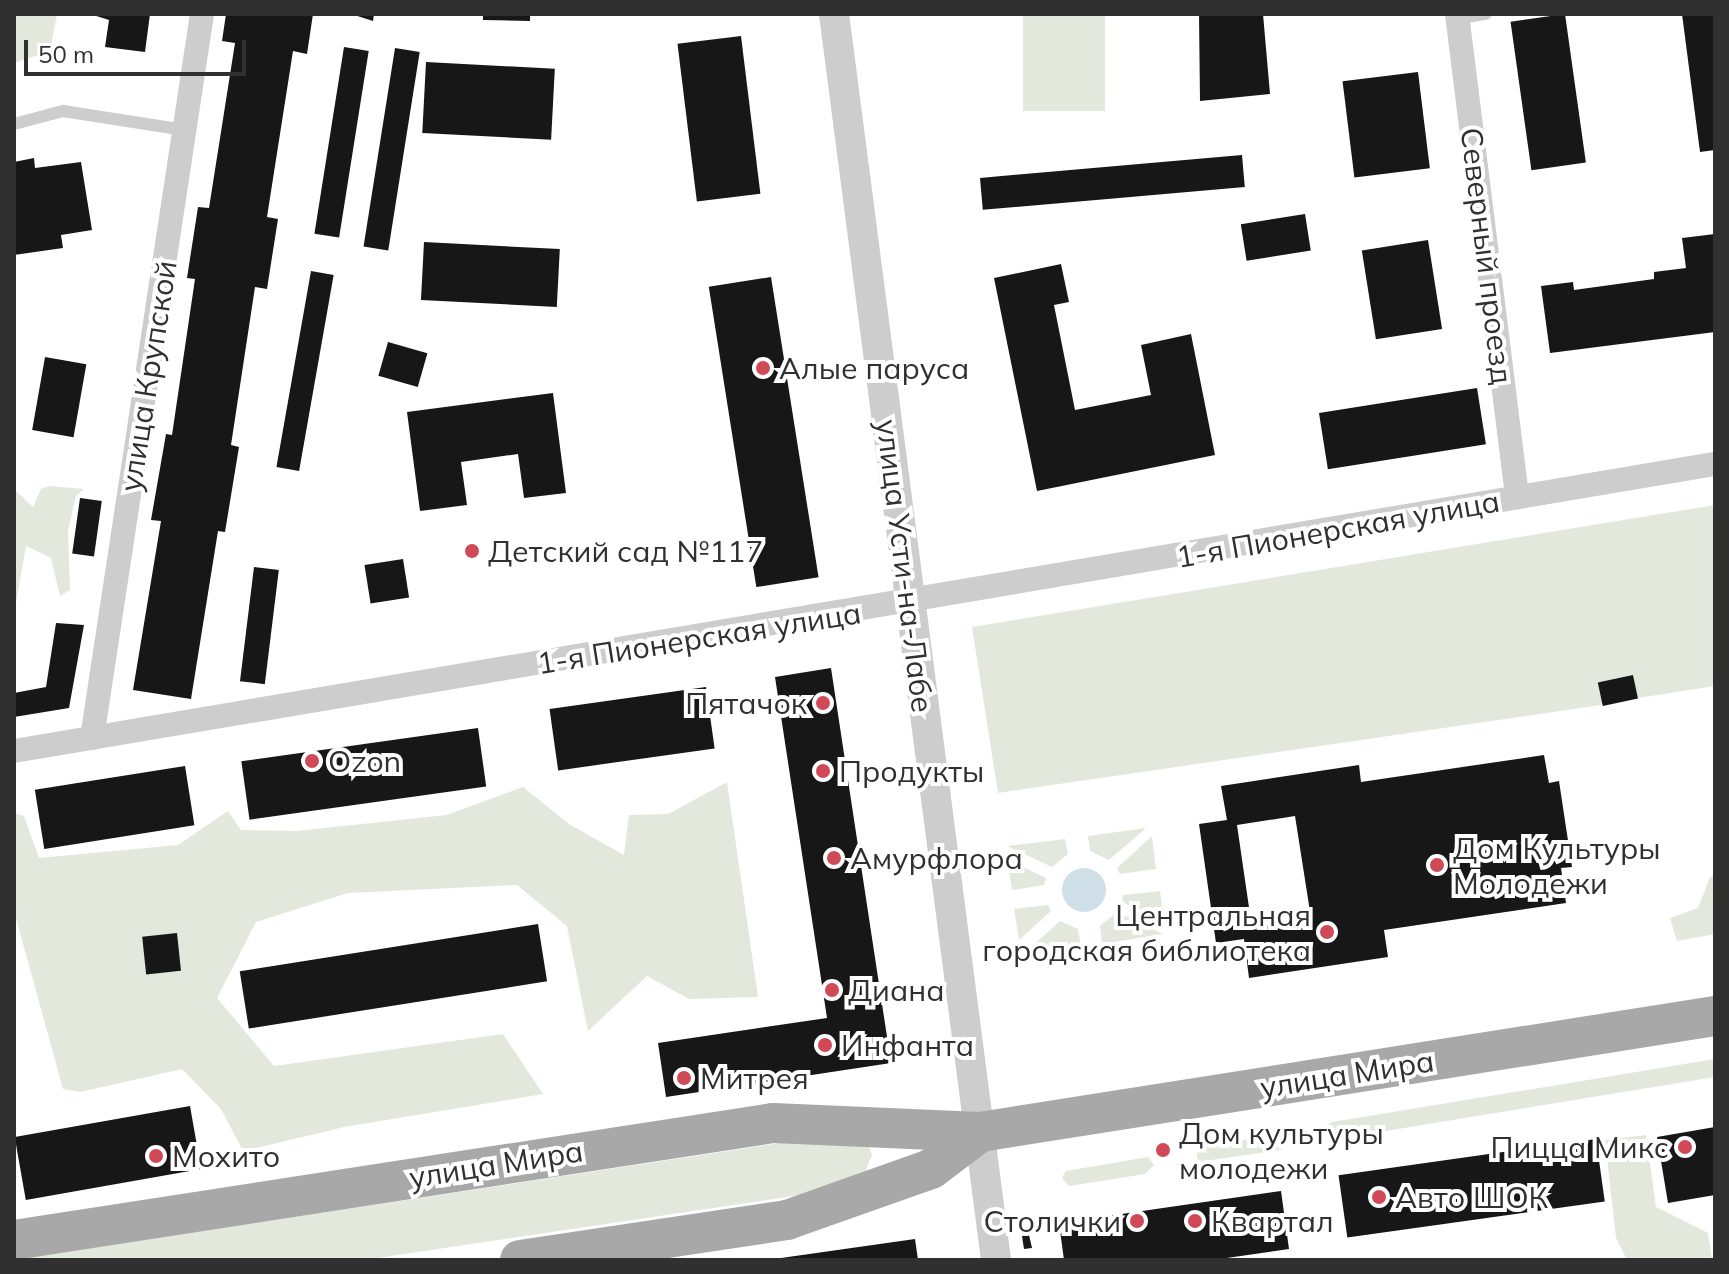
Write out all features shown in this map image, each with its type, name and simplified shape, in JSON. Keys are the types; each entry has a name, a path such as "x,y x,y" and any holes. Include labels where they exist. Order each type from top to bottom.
{"main road":[{"name":"улица Мира","path":"14,1240 773,1123 980,1132 1715,1016"},
{"name":"улица Мира","path":"520,1260 787,1220 931,1169 980,1132"}],"street":[{"name":"улица Крупской","path":"92,738 202,14"},
{"name":"улица Усти-на-Лабе","path":"834,14 996,1260"},
{"name":"Северный проезд","path":"1457,17 1517,497"},
{"name":"1-я Пионерская улица","path":"14,751 910,603 1715,464"}],"lane":[{"path":"1457,17 1486,14"},
{"path":"14,124 63,111 185,130"}],"shaded area":[{"path":"14,14 57,14 50,51 14,63"},
{"path":"1023,14 1105,14 1105,111 1023,111"},
{"path":"49,486 84,489 76,496 68,531 70,590 60,596 51,558 26,546 14,614 14,489 33,507 41,489"},
{"path":"1715,505 1715,686 1638,698 1633,675 1601,705 998,793 972,627"},
{"path":"727,782 758,997 689,999 647,976 588,1031 567,926 517,885 348,893 256,922 217,998 274,1066 503,1034 543,1094 344,1127 243,1151 221,1109 182,1069 80,1092 63,1089 14,911 14,813 24,816 39,858 178,845 228,811 241,830 296,831 447,815 523,787 569,824 624,855 629,815 668,814","holes":["143,937 181,971 146,974"]},
{"path":"1146,828 1109,860 1090,851 1088,836"},
{"path":"1152,836 1156,869 1120,874 1117,868"},
{"path":"1065,839 1068,854 1052,867 1007,846"},
{"path":"1007,859 1046,878 1044,885 1012,890"},
{"path":"1084,868 1099,875 1106,890 1099,905 1084,912 1069,905 1062,890 1069,875"},
{"path":"1715,876 1715,934 1677,941 1670,918 1698,908 1710,877"},
{"path":"1160,891 1164,922 1122,902 1123,895"},
{"path":"1048,905 1051,911 1019,940 1014,909"},
{"path":"1117,912 1163,934 1102,944 1100,926"},
{"path":"1060,921 1078,929 1081,947 1020,957"},
{"path":"1715,1059 1715,1077 1331,1140 1319,1133 1332,1122"},
{"path":"1282,1133 1287,1141 1281,1150 1198,1162 1196,1149"},
{"path":"1646,1135 1656,1207 1708,1233 1712,1260 1627,1260 1616,1238 1605,1140"},
{"path":"806,1139 867,1142 872,1155 865,1172 808,1194 364,1260 14,1260"},
{"path":"1148,1157 1154,1165 1145,1174 1069,1186 1062,1178 1066,1171"}],"building":[{"path":"90,14 150,14 145,52 105,47 109,20"},
{"path":"226,14 313,14 307,54 293,51 267,217 278,219 267,289 255,287 231,445 239,447 225,532 218,531 191,699 133,690 161,521 151,520 166,434 172,435 195,279 187,278 198,207 209,208 235,43 222,41"},
{"path":"351,14 374,14 373,21"},
{"path":"483,14 530,14 530,21 483,20"},
{"path":"1199,14 1263,14 1270,94 1200,101"},
{"path":"1565,14 1586,163 1531,170 1511,22"},
{"path":"1682,14 1715,14 1715,150 1700,152"},
{"path":"741,36 760,194 697,202 677,44"},
{"path":"344,47 369,51 339,238 314,234"},
{"path":"395,48 420,52 388,250 364,247"},
{"path":"426,62 555,69 551,140 422,133"},
{"path":"1418,72 1430,168 1354,178 1343,81"},
{"path":"1242,155 1245,187 983,210 980,178"},
{"path":"34,158 35,168 81,162 92,230 61,235 63,248 14,255 14,162"},
{"path":"1305,214 1311,251 1247,261 1241,224"},
{"path":"1715,234 1715,332 1550,353 1541,286 1573,282 1574,290 1654,279 1654,272 1686,268 1682,238"},
{"path":"1428,240 1442,329 1376,339 1362,250"},
{"path":"424,242 560,249 557,307 421,300"},
{"path":"1061,264 1069,302 1054,305 1075,410 1151,395 1141,345 1191,334 1215,455 1037,491 994,278"},
{"path":"311,271 334,275 299,471 276,467"},
{"path":"771,277 819,577 756,587 709,287"},
{"path":"388,342 427,353 418,387 378,376"},
{"path":"45,357 86,364 74,437 32,430"},
{"path":"1477,388 1486,444 1328,469 1319,413"},
{"path":"553,393 566,493 524,498 518,454 461,462 467,505 420,511 407,412"},
{"path":"80,498 102,501 94,557 72,553"},
{"path":"403,559 409,598 371,604 364,565"},
{"path":"254,567 279,570 265,684 240,681"},
{"path":"56,623 84,625 69,708 14,717 14,693 46,687"},
{"path":"831,668 891,1063 666,1097 658,1043 827,1018 775,677"},
{"path":"1633,675 1638,698 1603,706 1598,682"},
{"path":"706,687 715,748 558,770 550,709"},
{"path":"478,728 486,786 250,820 241,761"},
{"name":"Дом Культуры Молодежи","path":"1544,755 1549,783 1559,781 1572,867 1561,868 1566,903 1384,930 1388,957 1249,978 1244,939 1216,943 1199,824 1227,820 1221,786 1359,765 1361,782","holes":["1295,816 1311,918 1252,928 1237,825"]},
{"path":"185,766 194,825 44,849 35,790"},
{"path":"538,924 547,981 249,1029 240,971"},
{"path":"177,933 181,971 146,974 142,937"},
{"path":"190,1106 201,1169 26,1200 15,1137"},
{"path":"1715,1127 1715,1195 1668,1203 1657,1137"},
{"path":"1596,1139 1605,1201 1347,1238 1339,1175"},
{"path":"1281,1191 1289,1249 1213,1260 1064,1260 1059,1223"},
{"path":"1029,1235 1032,1248 1024,1249 1022,1236"},
{"path":"915,1239 918,1260 781,1258"}],"place":[{"name":"Алые паруса","path":"763,368"},
{"name":"Детский сад №117","path":"472,551"},
{"name":"Пятачок","path":"823,703"},
{"name":"Ozon","path":"312,761"},
{"name":"Продукты","path":"823,771"},
{"name":"Амурфлора","path":"834,858"},
{"name":"Дом Культуры Молодежи","path":"1437,865"},
{"name":"Центральная городская библиотека","path":"1327,932"},
{"name":"Диана","path":"832,990"},
{"name":"Инфанта","path":"825,1045"},
{"name":"Митрея","path":"684,1078"},
{"name":"Пицца Микс","path":"1685,1147"},
{"name":"Дом культуры молодежи","path":"1163,1150"},
{"name":"Мохито","path":"156,1156"},
{"name":"Авто ШОК","path":"1379,1197"},
{"name":"Столички","path":"1137,1221"},
{"name":"Квартал","path":"1195,1221"}]}
